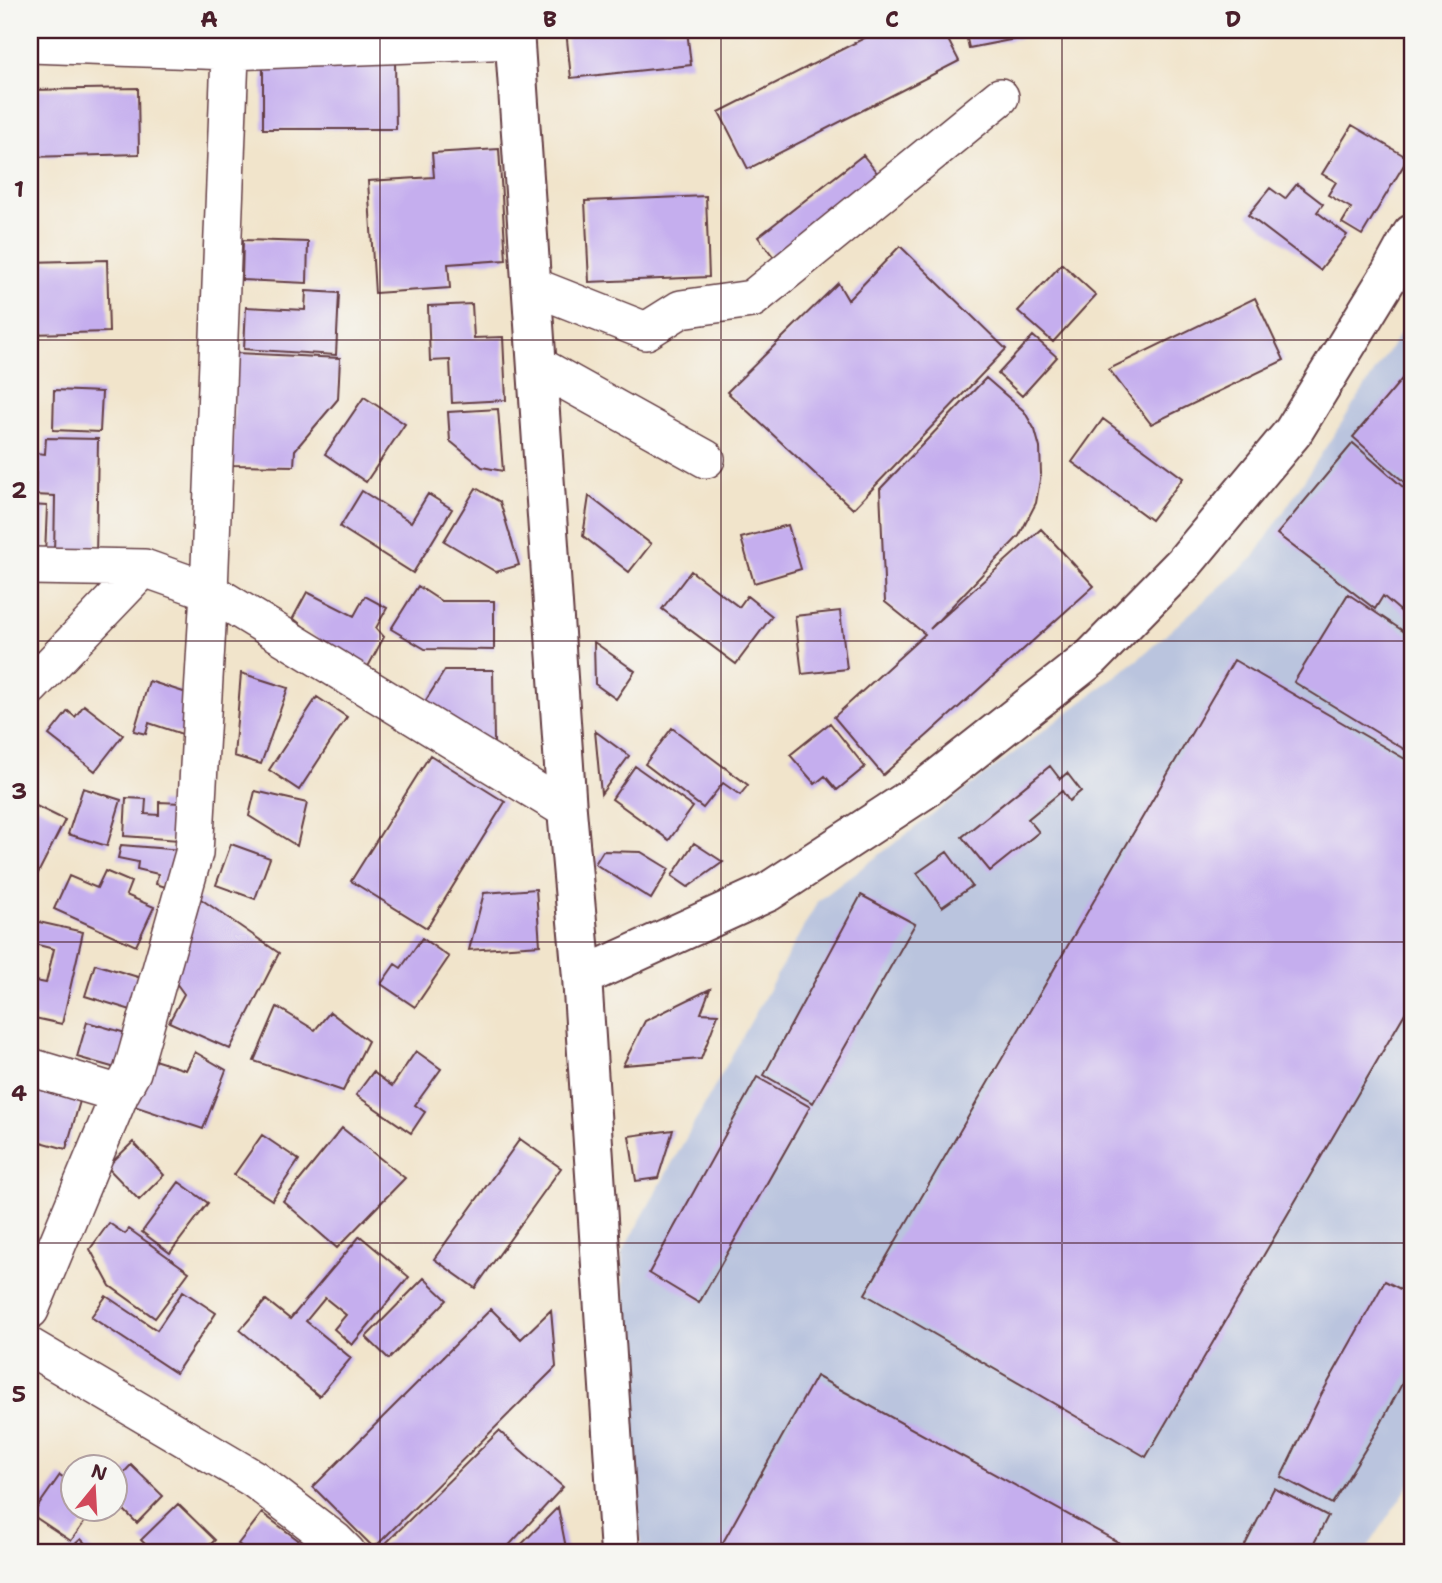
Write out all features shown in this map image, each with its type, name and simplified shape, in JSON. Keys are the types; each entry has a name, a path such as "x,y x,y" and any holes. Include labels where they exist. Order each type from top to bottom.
{"street":[{"path":"30,44 514,35 621,1553"},
{"path":"30,1310 120,1094 132,1072 194,853 209,591 230,40"},
{"path":"531,286 646,331 681,309 752,299 1000,97"},
{"path":"582,977 768,892 922,791 1092,657 1184,563 1293,432 1412,234"},
{"path":"537,365 706,459"},
{"path":"30,566 144,568 209,591 567,810"},
{"path":"30,687 144,568"},
{"path":"30,1066 120,1094"},
{"path":"30,1347 254,1479 347,1553"}],"shaded area":[{"path":"1412,315 1412,1218 1406,1233 1412,1241 1412,1481 1364,1553 641,1553 622,1253 818,901 1137,660 1254,557"}],"building":[{"path":"566,30 687,30 691,65 571,78"},
{"path":"880,30 943,30 959,61 748,169 719,112"},
{"path":"965,30 1056,30 1056,31 969,48"},
{"path":"263,60 395,60 396,129 263,129"},
{"path":"138,88 139,154 30,157 30,90"},
{"path":"1352,125 1408,158 1362,235 1342,223 1351,208 1328,195 1336,182 1322,174"},
{"path":"499,149 506,260 448,264 450,288 375,293 368,181 434,177 432,153"},
{"path":"863,155 885,183 779,264 758,237"},
{"path":"1297,184 1323,204 1317,212 1347,235 1320,270 1248,215 1270,188 1285,199"},
{"path":"706,196 709,277 589,282 585,201"},
{"path":"243,240 308,242 307,283 242,280"},
{"path":"900,246 1006,349 853,509 727,392 838,283 848,300"},
{"path":"107,260 109,332 30,334 30,262"},
{"path":"1062,264 1096,295 1053,342 1018,311"},
{"path":"306,291 339,293 336,355 244,349 246,307 305,310"},
{"path":"1255,298 1284,360 1151,424 1109,369"},
{"path":"472,304 474,338 503,337 506,400 452,403 450,360 430,361 428,306"},
{"path":"1033,336 1057,357 1022,396 998,374"},
{"path":"236,353 340,358 338,399 295,450 294,466 232,465"},
{"path":"1412,367 1412,489 1353,437"},
{"path":"986,378 1024,411 1035,430 1040,448 1041,474 1036,503 1019,536 930,629 1041,529 1094,586 883,775 834,717 925,634 885,602 880,489"},
{"path":"54,390 102,392 100,432 53,430"},
{"path":"364,397 405,424 366,482 325,454"},
{"path":"498,409 503,471 482,467 450,441 448,412"},
{"path":"1103,419 1183,478 1151,520 1072,462"},
{"path":"46,438 98,439 96,559 54,557 55,496 35,495 36,453 45,454"},
{"path":"1353,443 1412,495 1412,621 1383,596 1375,609 1277,534"},
{"path":"476,488 500,502 519,565 496,572 444,541"},
{"path":"362,491 411,522 428,494 452,509 413,573 340,527"},
{"path":"589,496 651,544 629,572 583,536"},
{"path":"30,505 47,506 45,555 30,554"},
{"path":"788,525 801,569 754,583 741,538"},
{"path":"691,571 739,607 747,596 772,616 736,664 662,609"},
{"path":"418,586 441,601 494,601 494,650 425,649 391,629"},
{"path":"307,592 354,616 365,596 387,608 376,628 384,637 363,676 293,618"},
{"path":"1348,594 1412,637 1412,754 1294,682"},
{"path":"840,611 847,669 802,674 795,616"},
{"path":"594,642 635,671 616,699 595,684"},
{"path":"1234,660 1412,763 1412,1001 1146,1457 865,1294"},
{"path":"445,670 493,670 494,742 469,743 419,711"},
{"path":"241,673 288,688 261,764 234,756"},
{"path":"149,681 196,696 185,735 149,723 146,734 134,731"},
{"path":"317,697 347,717 299,790 269,770"},
{"path":"84,705 123,735 95,771 49,735 68,711 75,717"},
{"path":"830,723 865,767 837,790 825,776 815,784 790,755"},
{"path":"672,728 748,785 740,795 723,783 703,808 645,764"},
{"path":"595,731 629,756 601,794"},
{"path":"430,755 505,802 427,928 351,881"},
{"path":"635,766 693,807 669,840 612,799"},
{"path":"1050,766 1060,779 1067,773 1081,791 1069,801 1062,791 1028,819 1039,832 990,871 962,837"},
{"path":"83,788 121,800 107,846 68,834"},
{"path":"255,791 307,803 297,846 249,816"},
{"path":"126,798 146,799 145,814 159,815 159,802 182,803 179,840 124,836"},
{"path":"30,803 65,820 35,879 30,877"},
{"path":"694,843 723,862 688,887 672,876"},
{"path":"231,844 270,858 255,899 216,885"},
{"path":"121,845 181,850 172,889 156,884 158,874 137,869 138,862 118,858"},
{"path":"603,851 641,852 669,869 651,899 595,864"},
{"path":"947,852 972,886 942,907 917,873"},
{"path":"105,871 131,882 126,895 154,907 136,946 54,909 69,876 97,888"},
{"path":"536,889 540,945 469,950 484,893"},
{"path":"861,895 915,924 813,1103 764,1075"},
{"path":"198,897 279,953 230,1049 169,1022 184,994 165,968"},
{"path":"30,920 83,932 62,1024 30,1017 30,980 46,983 54,949 30,943"},
{"path":"422,938 449,957 415,1007 381,984 395,964 401,968"},
{"path":"95,964 141,978 131,1010 85,996"},
{"path":"710,989 701,1013 718,1014 701,1059 623,1065 645,1021"},
{"path":"277,1007 315,1030 330,1012 368,1041 343,1091 254,1061"},
{"path":"87,1022 129,1034 119,1069 77,1057"},
{"path":"416,1051 441,1069 415,1105 425,1112 411,1133 356,1095 373,1072 392,1086"},
{"path":"195,1052 226,1070 203,1129 131,1105 151,1059 186,1070"},
{"path":"757,1077 810,1107 699,1303 649,1273"},
{"path":"30,1086 80,1101 66,1149 30,1139"},
{"path":"342,1128 405,1178 337,1248 283,1201"},
{"path":"673,1130 658,1178 636,1181 629,1136"},
{"path":"262,1135 299,1160 272,1200 234,1175"},
{"path":"520,1139 561,1168 475,1288 434,1259"},
{"path":"133,1142 164,1175 139,1200 107,1167"},
{"path":"179,1182 208,1203 170,1253 142,1232"},
{"path":"109,1223 125,1234 129,1229 189,1272 155,1318 110,1286 90,1249"},
{"path":"360,1236 409,1277 352,1345 334,1329 346,1315 325,1298 306,1321 351,1358 319,1396 240,1330 266,1300 290,1319"},
{"path":"424,1278 447,1300 389,1359 366,1337"},
{"path":"1385,1281 1412,1295 1412,1365 1380,1425 1332,1504 1281,1477 1321,1395"},
{"path":"183,1291 216,1313 176,1373 91,1317 106,1296 157,1330"},
{"path":"491,1309 521,1339 551,1310 556,1367 374,1548 313,1487"},
{"path":"816,1376 1127,1547 1123,1553 717,1553"},
{"path":"499,1431 563,1487 502,1553 376,1553"},
{"path":"130,1466 163,1496 137,1523 130,1516"},
{"path":"30,1471 38,1476 30,1491"},
{"path":"60,1475 60,1524 83,1524 71,1541 32,1515"},
{"path":"1274,1488 1328,1516 1309,1553 1241,1553"},
{"path":"178,1504 215,1540 202,1553 154,1553 141,1540"},
{"path":"558,1507 567,1553 513,1553"},
{"path":"262,1513 313,1551 251,1553 238,1544"},
{"path":"81,1539 94,1553 65,1553"}]}
